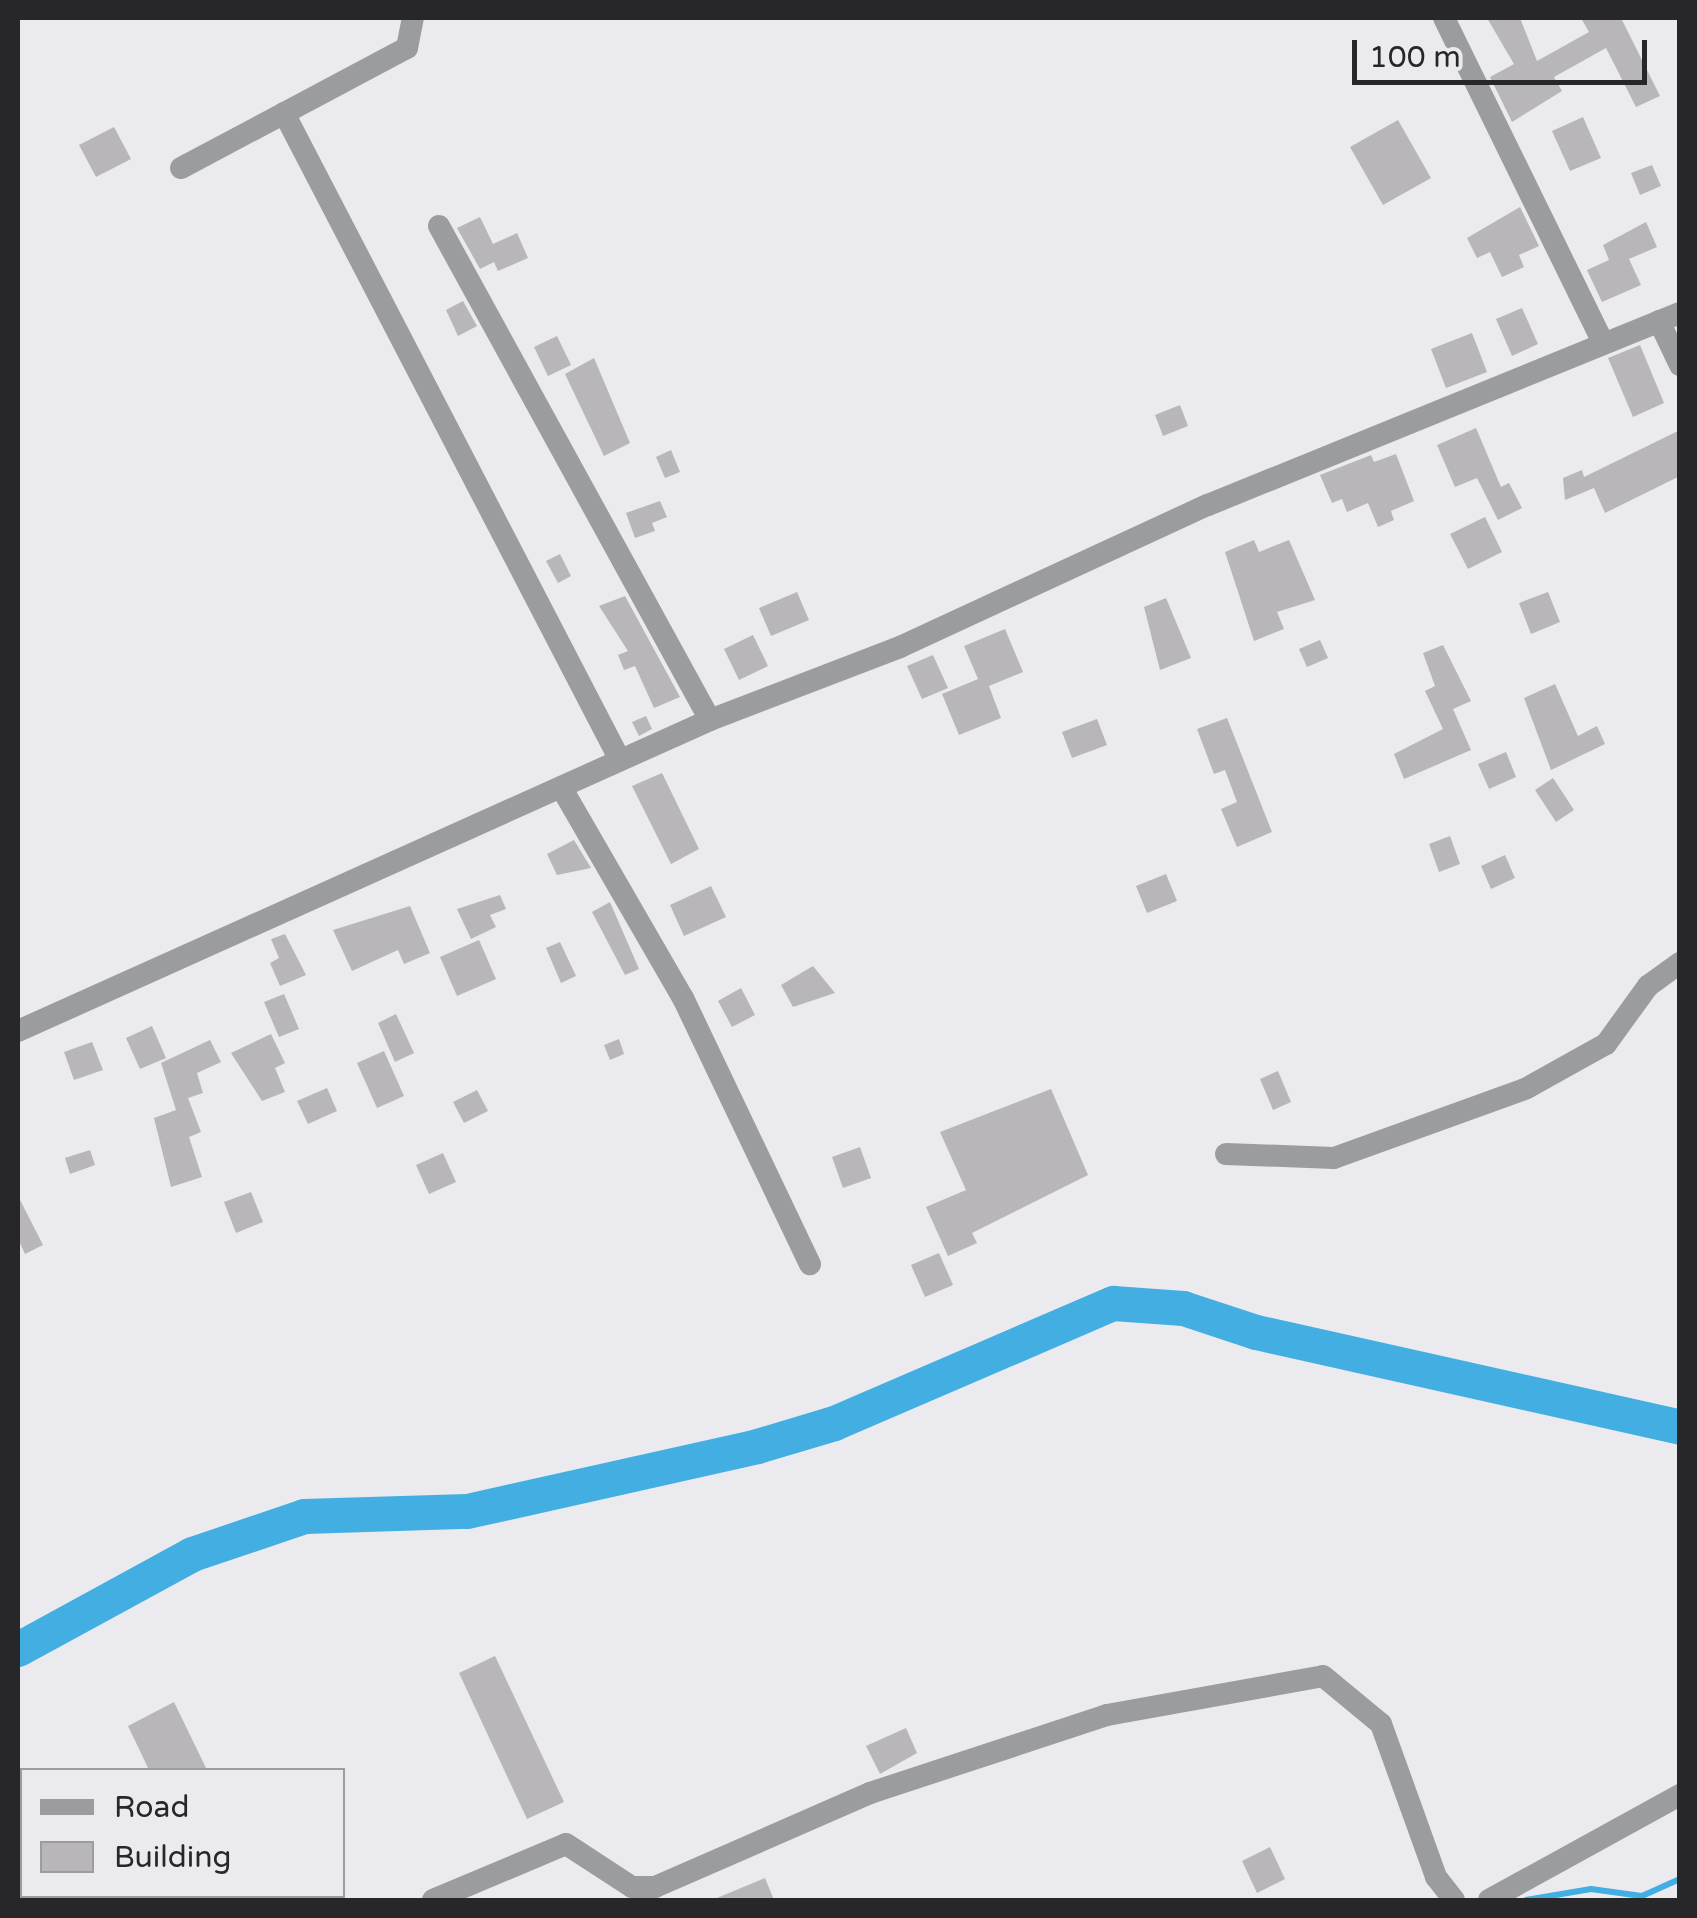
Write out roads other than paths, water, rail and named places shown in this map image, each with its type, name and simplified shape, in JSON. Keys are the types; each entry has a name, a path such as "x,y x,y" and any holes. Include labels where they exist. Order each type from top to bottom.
{"street":[{"path":"181,168 407,48 412,18"},
{"path":"1444,18 1604,344"},
{"path":"284,113 620,760"},
{"path":"440,226 710,720"},
{"path":"18,1031 710,720 900,648 1208,505 1669,317 1680,365"},
{"path":"561,787 683,998 810,1264"},
{"path":"1226,1154 1334,1158 1527,1088 1606,1044 1648,986 1680,963"},
{"path":"433,1900 566,1844 632,1887 655,1887 870,1792 1108,1715 1323,1676 1382,1724 1436,1877 1454,1900"},
{"path":"1489,1900 1680,1795"}],"waterway":[{"path":"18,1649 192,1554 304,1516 467,1511 757,1446 834,1423 1113,1303 1183,1308 1256,1332 1680,1427"},
{"path":"1526,1900 1591,1889 1642,1896 1680,1879"}]}
